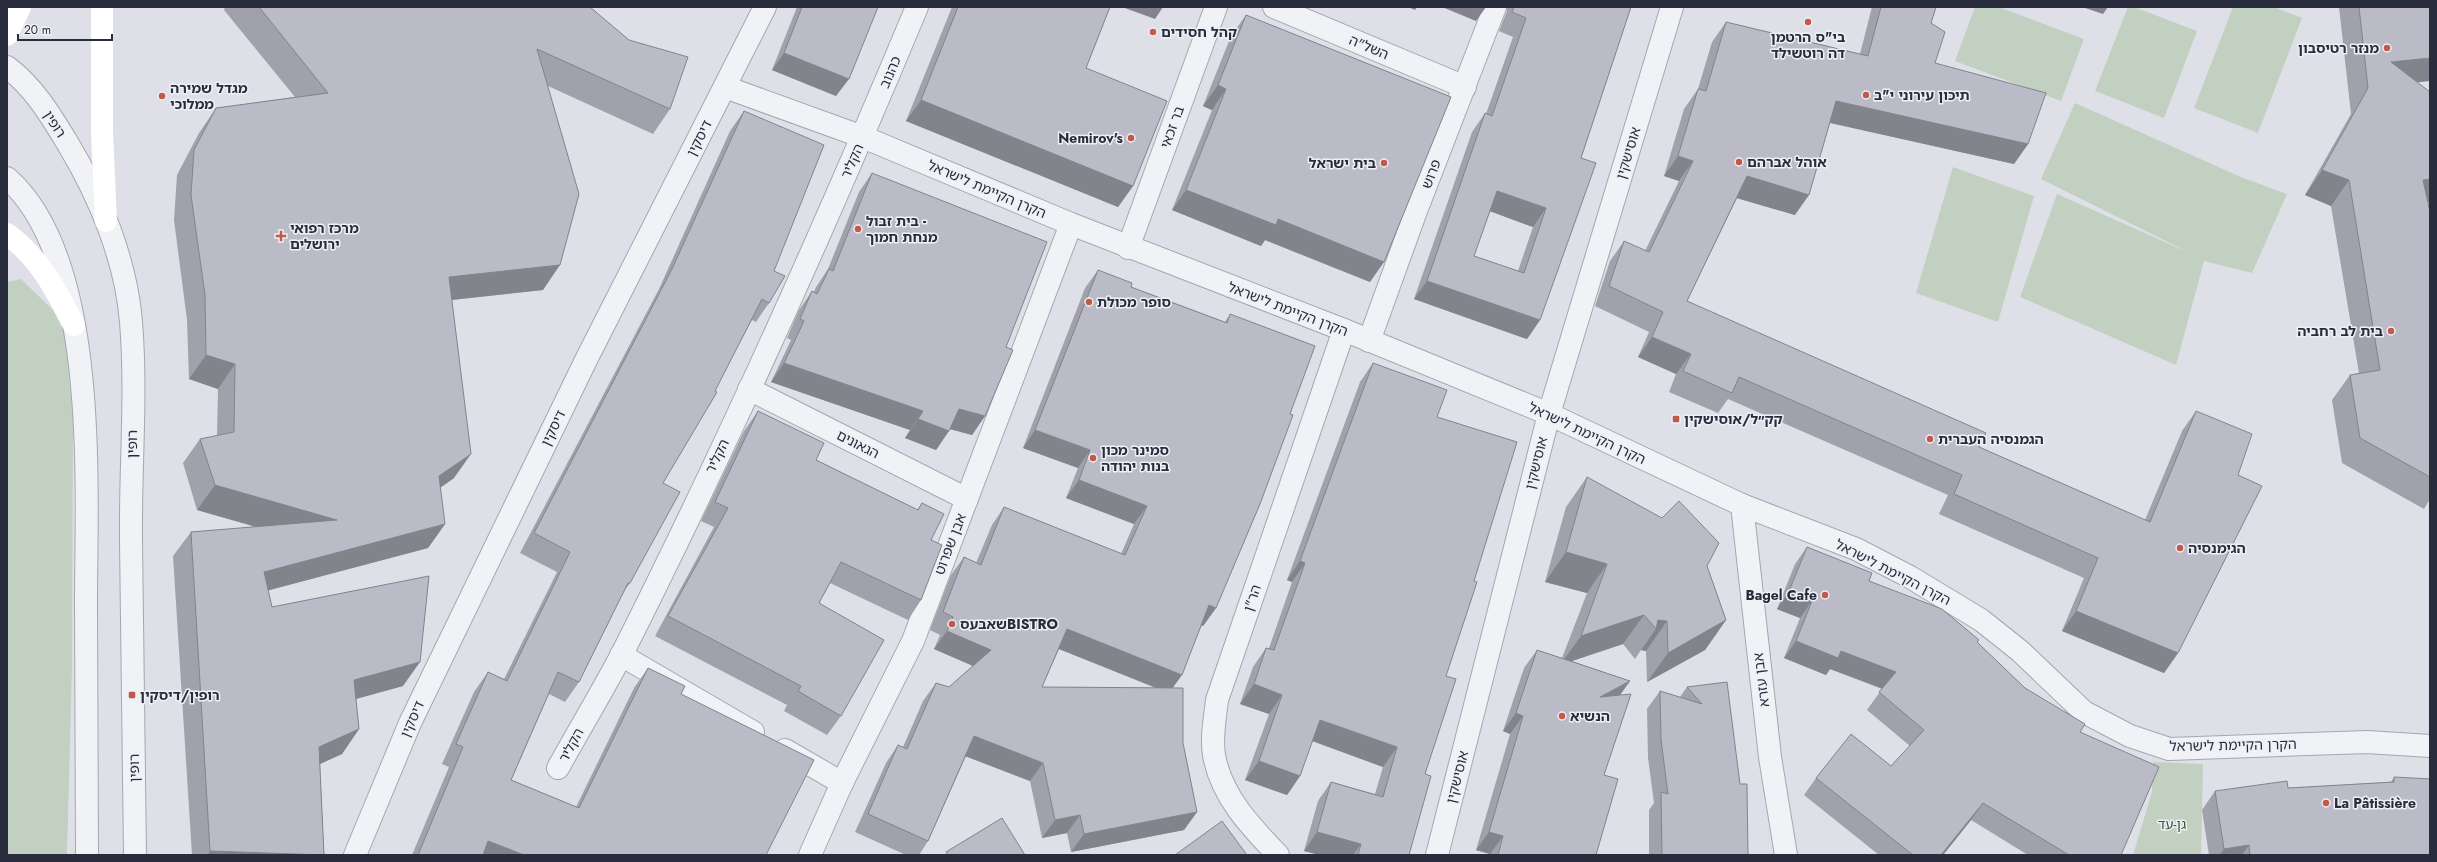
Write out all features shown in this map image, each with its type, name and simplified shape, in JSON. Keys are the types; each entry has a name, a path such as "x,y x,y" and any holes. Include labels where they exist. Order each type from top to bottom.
{"main road":[{"path":"7,35 20,7"},
{"path":"102,7 102,133 106,221"},
{"path":"7,234 26,249 41,267 56,289 74,325"}],"street":[{"name":"דיסקין","path":"355,855 410,723 586,360 765,7"},
{"name":"כהנוב","path":"863,137 917,7"},
{"name":"בר זכאי","path":"1128,248 1216,7"},
{"name":"השל\"ה","path":"1274,7 1465,87"},
{"name":"פרוש","path":"1369,341 1495,7"},
{"name":"אוסישקין","path":"1437,855 1549,414 1672,7"},
{"name":"רופין","path":"7,67 32,90 54,121 92,189 106,221 123,275 131,320 133,374 131,538 135,855"},
{"name":"הקרן הקיימת לישראל","path":"725,87 863,137 1128,248 1344,330 1549,414 1742,505 1856,549 1910,577 1982,620 2020,651 2084,712 2130,736 2169,749 2368,742 2430,746"},
{"name":"הקליר","path":"558,768 621,655 749,389 863,137"},
{"path":"7,178 32,207 55,252 74,325 86,428 87,855"},
{"name":"אבן שפרוט","path":"810,855 842,783 913,641 1071,224"},
{"name":"הר\"ן","path":"1278,855 1243,818 1224,781 1214,756 1214,730 1217,700 1344,330"},
{"name":"הגאונים","path":"749,389 967,499"},
{"name":"אבן עזרא","path":"1742,505 1770,757 1786,855"},
{"path":"621,655 842,783"}],"green space":[{"path":"1975,7 1999,7 2084,39 2061,101 1955,61"},
{"path":"2128,7 2134,7 2197,31 2164,118 2095,91"},
{"path":"2233,7 2274,7 2302,18 2258,133 2194,108"},
{"path":"2075,103 2243,178 2287,194 2252,273 2204,261 2176,365 2020,297 2057,194 2192,254 2041,179"},
{"path":"1953,167 2034,196 1998,322 1916,293"},
{"path":"21,279 53,310 65,334 73,418 72,667 67,855 7,855 7,282"},
{"name":"גן-עד","path":"2153,762 2203,764 2201,855 2133,855 2152,792"}],"building":[{"path":"259,7 590,7 629,40 688,57 670,109 537,49 579,194 560,265 449,277 471,454 439,476 445,524 264,572 272,607 429,576 420,662 354,680 359,729 319,747 324,855 210,851 191,532 337,520 215,485 200,439 234,432 235,364 206,355 205,295 191,195 194,150 216,108 328,93"},
{"path":"802,7 878,7 849,79 784,53"},
{"path":"958,7 1110,7 1086,68 1167,101 1133,186 921,100"},
{"path":"1514,7 1631,7 1581,158 1596,163 1540,320 1427,281 1485,113 1492,116 1526,18 1512,12","holes":["1497,191 1546,208 1524,273 1474,256"]},
{"path":"1881,7 1936,7 1931,23 1945,32 1935,63 2046,93 2028,144 1836,101 1809,195 1747,176 1687,301 1986,433 1979,447 2150,522 2196,411 2252,434 2238,475 2262,486 2178,653 2076,611 2098,558 1954,494 1962,475 1739,377 1732,393 1683,371 1691,354 1652,337 1663,312 1609,286 1624,241 1649,252 1693,161 1678,156 1698,89 1706,91 1726,22 1868,56"},
{"name":"בית לב רחביה","path":"2359,7 2430,7 2430,58 2391,62 2430,92 2430,179 2423,180 2430,212 2430,477 2360,438 2350,375 2380,370 2349,180 2322,170 2368,88"},
{"path":"1246,15 1451,97 1384,262 1278,219 1276,225 1186,190 1226,89 1218,85"},
{"path":"744,111 824,145 774,271 785,276 769,303 762,299 715,391 717,392 663,483 680,492 630,583 628,583 579,682 558,672 511,780 579,808 648,668 685,686 681,694 814,760 766,855 524,855 488,841 483,855 418,855 463,747 456,744 488,672 507,681 570,552 534,533 672,269"},
{"path":"872,173 1047,242 1006,347 1013,350 985,416 959,409 949,431 918,419 923,411 784,363 804,321 800,319 812,291 817,294 829,269 833,271"},
{"path":"1098,270 1132,283 1131,287 1227,323 1230,314 1315,346 1290,414 1293,415 1260,504 1216,608 1209,605 1182,675 1067,629 1042,687 1183,688 1183,743 1197,812 1084,834 1080,815 1055,820 1043,763 974,736 928,841 868,814 898,745 907,749 936,683 949,687 991,650 947,631 953,617 943,612 964,557 981,565 1004,507 1125,555 1147,506 1079,480 1090,450 1035,430"},
{"path":"1373,363 1447,390 1437,417 1517,442 1474,581 1477,582 1446,676 1456,679 1425,774 1431,776 1409,855 1358,855 1361,844 1317,832 1331,782 1383,797 1397,747 1320,720 1300,776 1259,761 1282,695 1254,684 1266,648 1274,650 1305,563 1300,561"},
{"path":"758,411 824,443 816,460 918,510 922,503 944,514 931,540 942,545 921,600 841,562 819,603 884,640 841,716 798,691 801,686 668,616 728,508 715,502"},
{"path":"1587,477 1662,518 1679,501 1719,543 1707,566 1726,620 1668,653 1667,621 1658,620 1656,629 1644,615 1581,636 1607,564 1566,552"},
{"path":"1807,547 1872,573 1869,581 1942,609 1979,640 1977,642 2025,688 2085,724 2080,732 2159,767 2121,855 2069,855 1983,803 1941,855 1913,855 1816,778 1851,734 1891,766 1924,730 1879,692 1896,672 1841,651 1838,658 1796,641 1812,601 1789,591"},
{"path":"1537,650 1630,681 1600,697 1631,694 1604,775 1618,779 1596,855 1498,855 1503,836 1489,832 1523,716 1516,713"},
{"path":"1727,682 1740,784 1747,784 1748,855 1662,855 1661,792 1668,794 1661,740 1660,691 1702,704 1687,687"},
{"path":"2394,777 2430,779 2430,855 2250,855 2249,845 2224,849 2215,791 2287,781 2288,788 2394,782"},
{"path":"1002,818 1025,855 948,855 946,852"},
{"path":"1222,821 1247,855 1175,855"}],"place":[{"name":"בי\"ס הרטמן דה רוטשילד","path":"1808,22"},
{"name":"קהל חסידים","path":"1153,32"},
{"name":"מנזר רטיסבון","path":"2387,48"},
{"name":"תיכון עירוני י\"ב","path":"1866,95"},
{"name":"מגדל שמירה ממלוכי","path":"162,96"},
{"name":"Nemirov's","path":"1131,138"},
{"name":"אוהל אברהם","path":"1739,162"},
{"name":"בית ישראל","path":"1384,163"},
{"name":"בית זבול - מנחת חמוך","path":"858,229"},
{"name":"מרכז רפואי ירושלים","path":"281,236"},
{"name":"סופר מכולת","path":"1089,302"},
{"name":"בית לב רחביה","path":"2391,331"},
{"name":"קק״ל/אוסישקין","path":"1676,419"},
{"name":"הגמנסיה העברית","path":"1930,439"},
{"name":"סמינר מכון בנות יהודה","path":"1093,458"},
{"name":"הגימנסיה","path":"2180,548"},
{"name":"Bagel Cafe","path":"1825,595"},
{"name":"שאבעסBISTRO","path":"952,624"},
{"name":"רופין/דיסקין","path":"132,695"},
{"name":"הנשיא","path":"1562,716"},
{"name":"La Pâtissière","path":"2326,803"}]}
